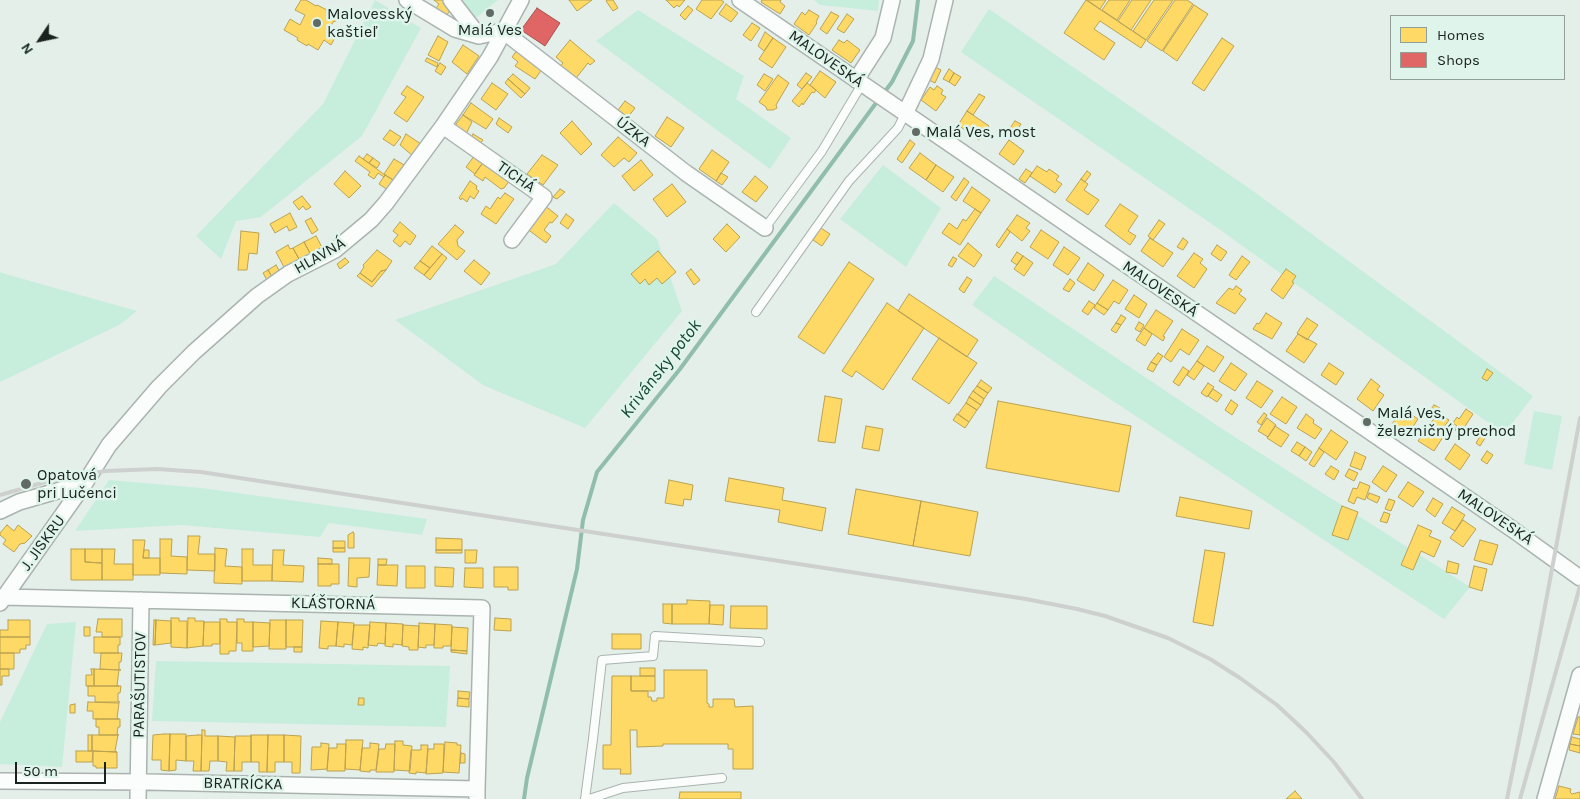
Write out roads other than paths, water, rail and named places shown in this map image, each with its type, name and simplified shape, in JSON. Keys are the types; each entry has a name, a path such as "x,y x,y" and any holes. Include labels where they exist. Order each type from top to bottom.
{"street":[{"path":"407,0 455,28 479,36 503,31"},
{"path":"451,0 479,36"},
{"name":"HLAVNÁ","path":"85,483 109,445 159,387 194,352 257,296 288,274 335,250 354,235 386,203 443,126 490,56 521,0"},
{"name":"MALOVESKÁ","path":"740,0 1512,528 1580,578"},
{"path":"862,84 883,38 892,0"},
{"path":"902,112 931,59 945,0"},
{"name":"ÚZKA","path":"503,31 686,173 766,228"},
{"name":"TICHÁ","path":"443,126 544,197 512,240"},
{"path":"0,511 19,502 85,483"},
{"name":"J. JISKRU","path":"2,600 85,483"},
{"name":"KLÁŠTORNÁ","path":"2,600 141,600 482,608 477,794"},
{"name":"PARAŠUTISTOV","path":"138,799 141,600"},
{"path":"1546,799 1580,675"},
{"name":"BRATRÍCKA","path":"0,781 138,782 477,794"}],"lane":[{"path":"766,228 822,151 862,84"},
{"path":"756,312 849,181 898,128 902,112"},
{"path":"585,799 594,740 602,660 653,656 655,636 760,642"},
{"path":"589,799 623,788 722,778"}],"waterway":[{"name":"Krivánsky potok","path":"883,94 892,82 913,41 918,0"},
{"name":"Krivánsky potok","path":"524,799 527,778 577,569 583,520 597,472 680,369 879,99"}],"railway":[{"path":"1507,799 1580,418"},
{"path":"0,495 52,480 105,471 157,469 201,472 1026,599 1077,609 1105,616 1168,638 1210,659 1240,678 1277,705 1306,732 1333,761 1362,799"},
{"path":"1520,799 1580,586"}],"place":[{"name":"Malá Ves","path":"490,13"},
{"name":"Malovesský kaštieľ","path":"317,23"},
{"name":"Malá Ves, most","path":"916,132"},
{"name":"Malá Ves, železničný prechod","path":"1367,422"},
{"name":"Opatová pri Lučenci","path":"26,484"}]}
